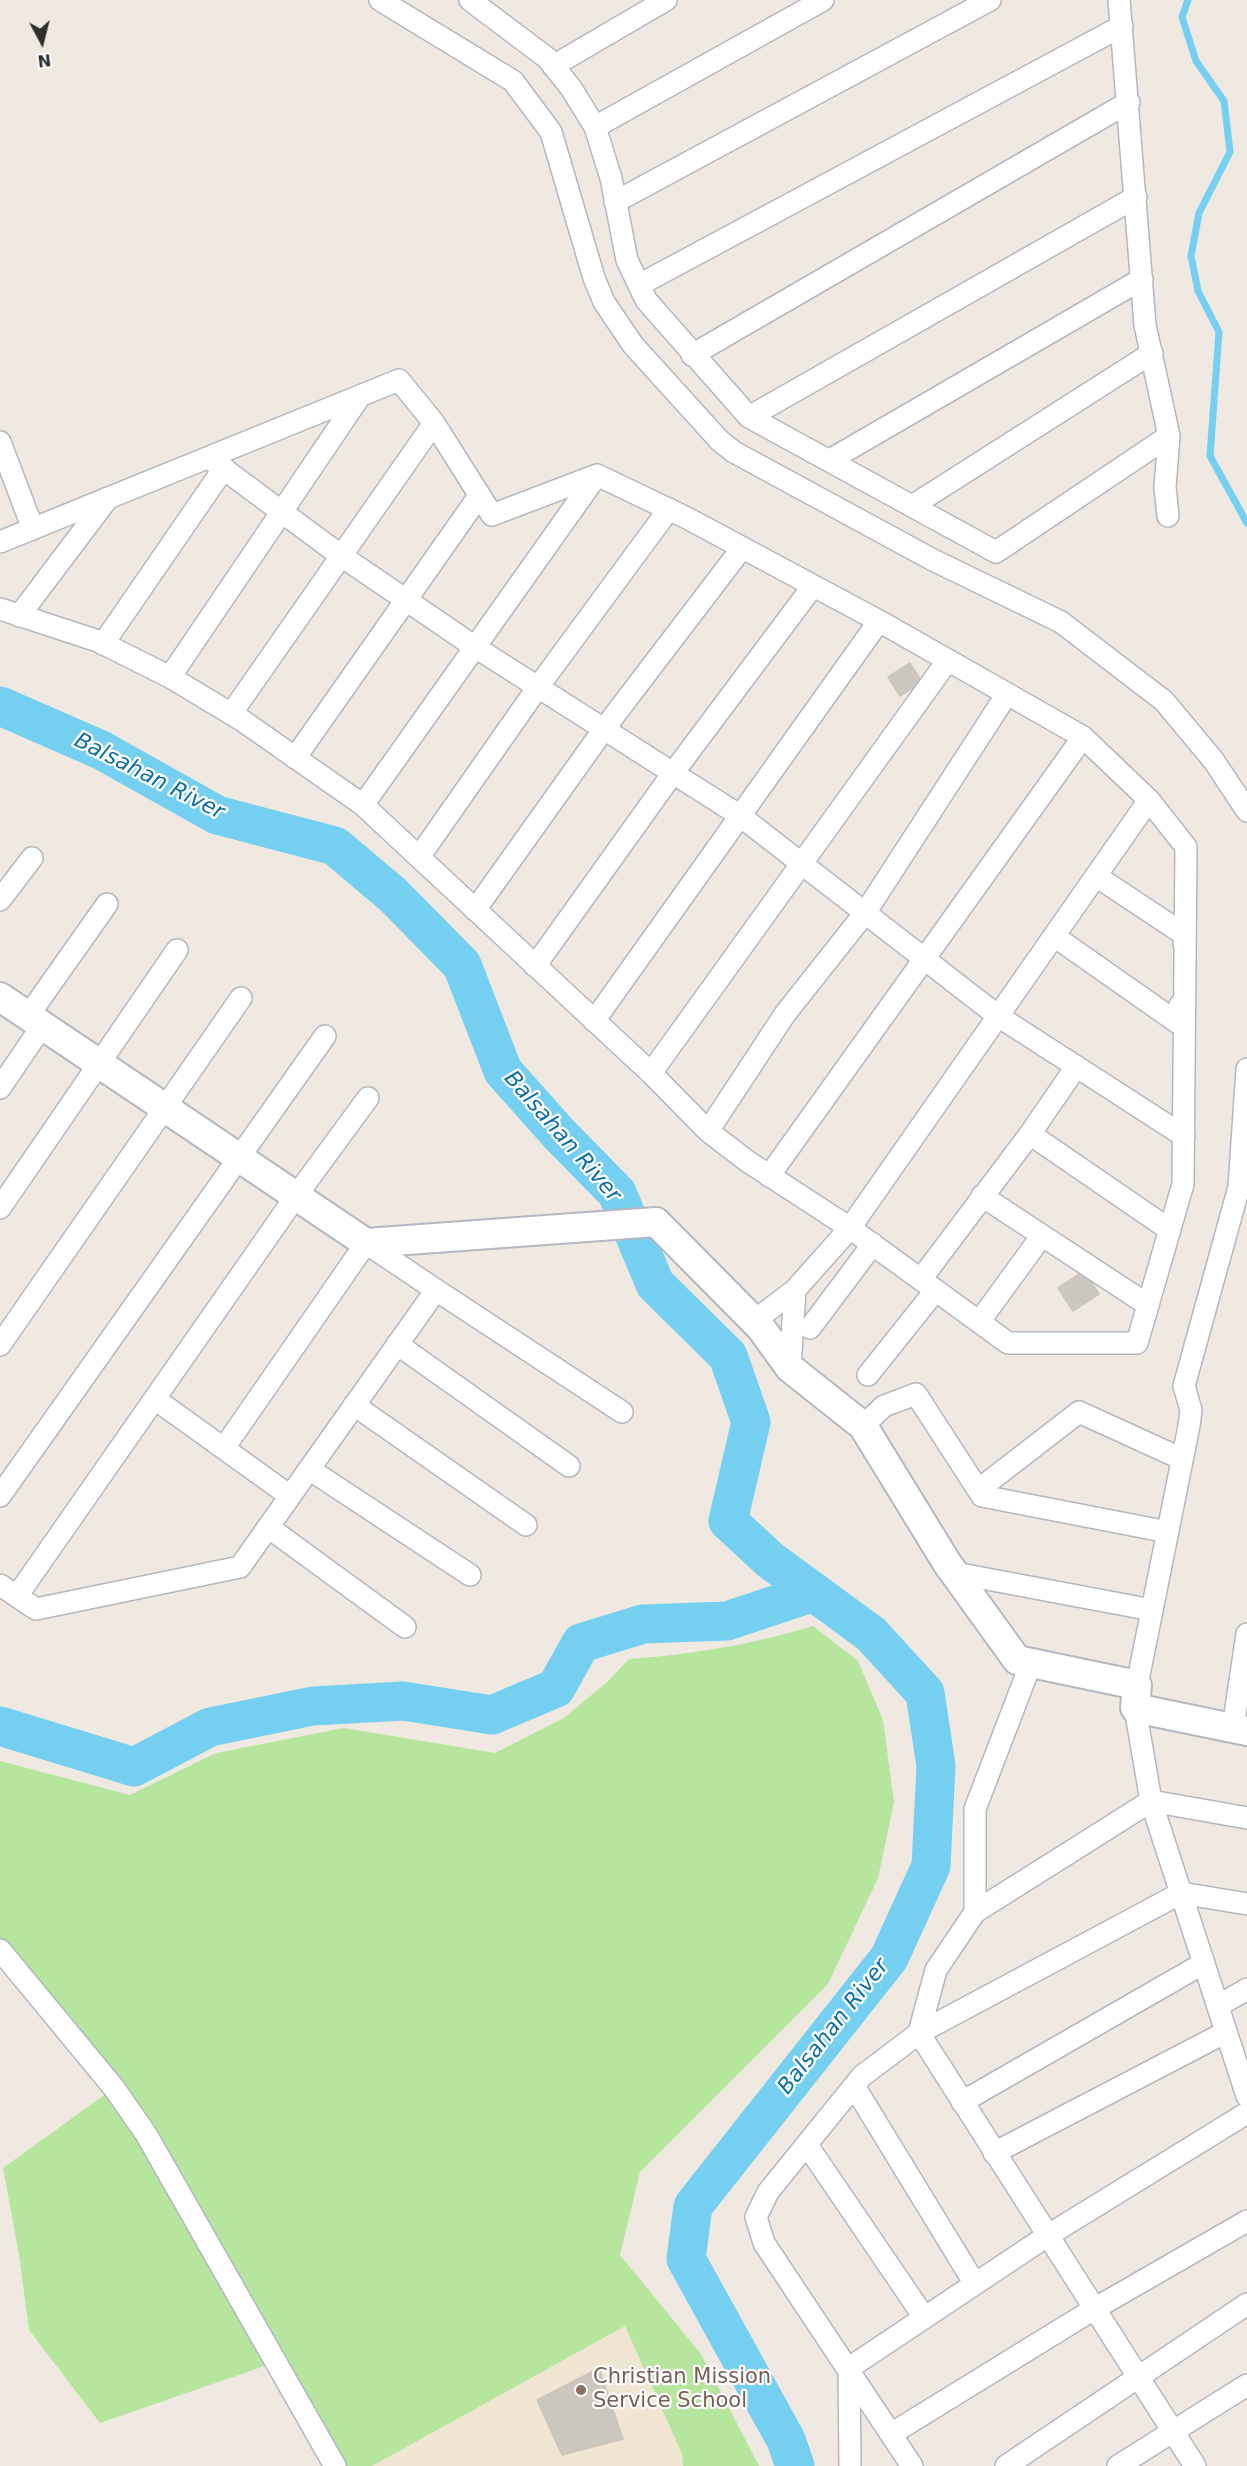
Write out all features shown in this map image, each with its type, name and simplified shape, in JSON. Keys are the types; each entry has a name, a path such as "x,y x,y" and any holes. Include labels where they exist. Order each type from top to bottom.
{"street":[{"path":"380,0 513,81 524,93 551,132 594,278 604,302 633,345 720,441 734,452 933,560 1061,622 1164,701 1214,761 1247,811"},
{"path":"553,66 666,0"},
{"path":"595,127 823,0"},
{"path":"615,202 990,0"},
{"path":"1119,0 1129,102 1145,325 1168,436 1165,488 1168,516"},
{"path":"486,3 547,58 595,127 615,202 627,260 646,300 692,355 750,417 996,552 1168,436"},
{"path":"639,285 1122,26"},
{"path":"692,355 1129,102"},
{"path":"750,417 1136,197"},
{"path":"830,460 1142,279"},
{"path":"912,506 1152,352"},
{"path":"0,542 109,498 216,463 399,380 434,423 492,515 597,475 669,509 879,621 1083,737 1149,800 1186,846 1183,1184 1137,1343 1008,1343 873,1244 769,1176 708,1131 651,1073 363,805 231,714 170,677 103,644 9,613 109,498"},
{"path":"170,677 280,511 360,396"},
{"path":"231,714 434,423"},
{"path":"0,442 33,529"},
{"path":"216,463 406,601 739,815 998,1016 1184,1136"},
{"path":"103,644 216,463"},
{"path":"363,805 597,475"},
{"path":"295,758 480,496"},
{"path":"419,857 538,687 669,509"},
{"path":"475,910 604,729 742,548"},
{"path":"535,966 673,773 813,586"},
{"path":"594,1021 879,621"},
{"path":"651,1073 948,660"},
{"path":"708,1131 785,1014 865,913 1007,694"},
{"path":"769,1176 1083,737"},
{"path":"754,1321 795,1290 850,1228 1149,800"},
{"path":"0,900 32,858"},
{"path":"1096,876 1185,935"},
{"path":"0,1088 35,1021 107,904"},
{"path":"1054,936 1178,1023 1185,935"},
{"path":"0,1208 177,950"},
{"path":"0,998 622,1412"},
{"path":"0,1345 241,998"},
{"path":"0,1496 238,1156 325,1036"},
{"path":"868,1375 928,1285 981,1196 1030,1134 1076,1067"},
{"path":"1246,2087 1151,1801 1136,1697 1191,1410 1184,1386 1239,1187 1247,1069"},
{"path":"368,1098 296,1196 155,1399 8,1591 36,1609 240,1568 436,1290"},
{"path":"1030,1134 1170,1230"},
{"path":"981,1196 1148,1305"},
{"path":"366,1243 656,1222 754,1321 790,1368 862,1426 955,1573 1017,1660 1240,1729 1247,1634"},
{"path":"979,1322 1041,1237"},
{"path":"224,1448 366,1243"},
{"path":"810,1328 873,1244"},
{"path":"790,1368 795,1290"},
{"path":"397,1344 569,1466"},
{"path":"862,1426 884,1406 915,1394 982,1496 1168,1532"},
{"path":"155,1399 290,1496"},
{"path":"354,1405 526,1525"},
{"path":"978,1490 1079,1412 1182,1459"},
{"path":"309,1469 470,1575"},
{"path":"268,1527 405,1627"},
{"path":"955,1573 1152,1610"},
{"path":"975,1912 975,1809 1031,1663"},
{"path":"1195,2466 919,2033 936,1970 975,1912 1151,1801 1247,1818"},
{"path":"912,2466 764,2243 756,2217 768,2192 862,2076 919,2033 1181,1893 1247,1904"},
{"path":"0,1950 114,2088 146,2134 336,2466"},
{"path":"963,2102 1204,1963"},
{"path":"1218,2006 1247,1989"},
{"path":"994,2153 1226,2032"},
{"path":"854,2086 975,2283"},
{"path":"849,2368 1047,2236 1247,2113"},
{"path":"807,2145 924,2318"},
{"path":"891,2434 1094,2309 1247,2221"},
{"path":"1006,2466 1139,2379 1247,2304"},
{"path":"849,2368 850,2466"},
{"path":"1119,2466 1247,2385"}],"shaded area":[{"name":"Christian Mission Service School","path":"625,2326 682,2455 682,2466 372,2466"}],"green space":[{"path":"813,1626 858,1661 883,1720 894,1802 878,1878 828,1984 640,2172 620,2255 701,2354 759,2466 683,2466 682,2454 625,2326 372,2466 335,2466 276,2362 100,2423 29,2330 19,2255 3,2168 114,2088 0,1953 0,1761 130,1795 216,1753 344,1728 495,1753 564,1718 607,1682 629,1659 722,1648"}],"building":[{"path":"910,663 922,682 900,696 888,677"},
{"path":"1084,1271 1099,1294 1073,1311 1058,1288"},
{"path":"599,2368 623,2439 562,2455 537,2400"}],"waterway":[{"path":"1188,0 1182,17 1196,61 1224,101 1230,152 1199,213 1191,256 1198,291 1219,332 1210,456 1247,523"},
{"name":"Balsahan River","path":"0,706 101,750 217,815 335,846 393,895 462,965 503,1071 560,1135 617,1193 655,1284 728,1356 751,1422 728,1521 770,1560 871,1634 925,1693 936,1766 931,1866 889,1958 693,2206 686,2259 786,2440 795,2466"},
{"name":"Balsahan River","path":"0,1726 134,1767 210,1727 313,1706 403,1701 492,1715 556,1688 581,1643 643,1624 727,1621 814,1592"}],"place":[{"name":"Christian Mission Service School","path":"581,2390"}]}
